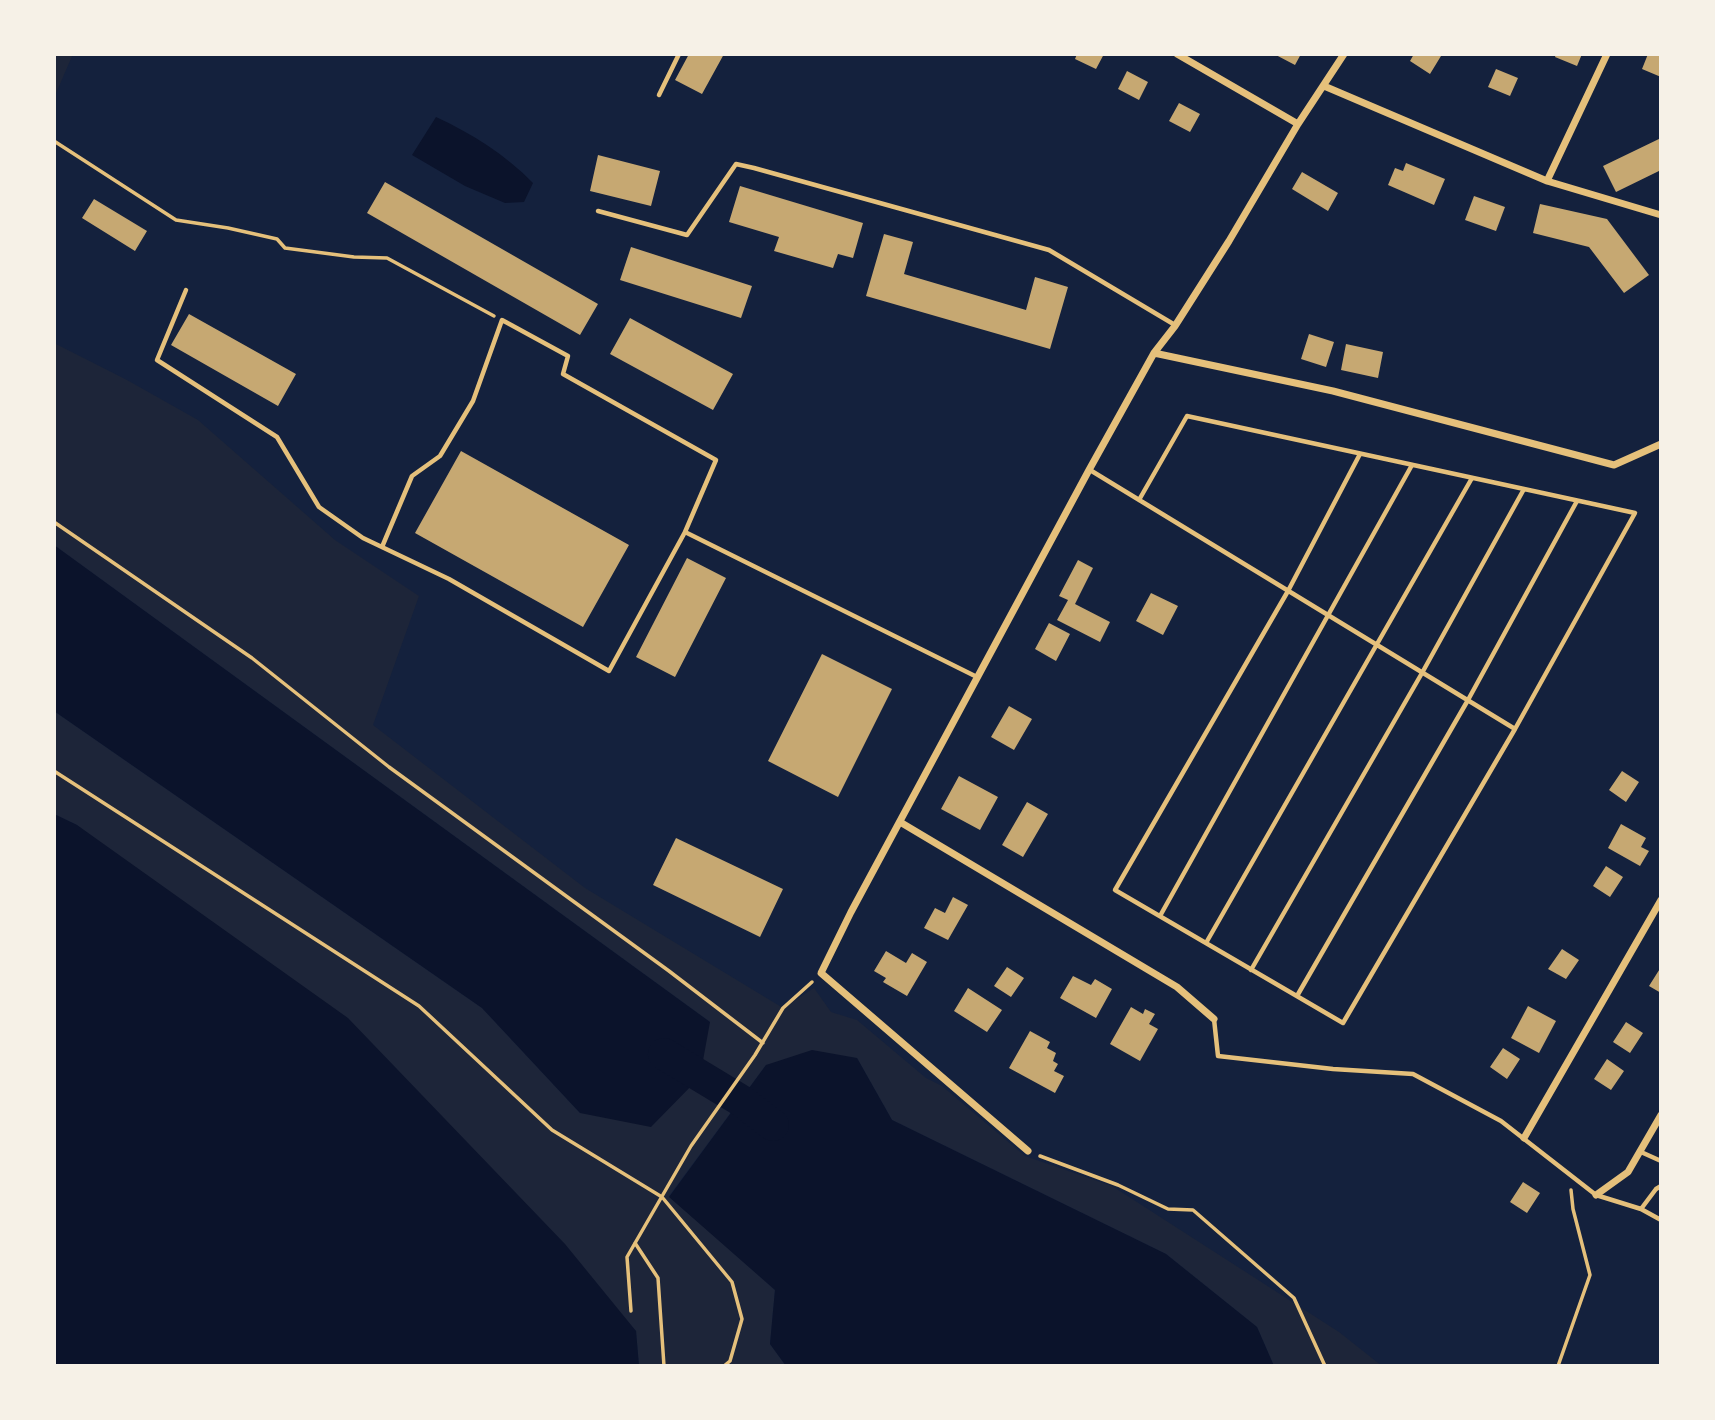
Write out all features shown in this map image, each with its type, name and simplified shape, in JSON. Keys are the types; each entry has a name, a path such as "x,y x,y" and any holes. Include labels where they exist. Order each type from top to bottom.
{"street":[{"path":"1177,54 1298,124"},
{"path":"1028,1151 821,973 851,912 1154,353 1175,326 1298,124 1344,54"},
{"path":"1547,181 1607,54"},
{"path":"1324,86 1547,181 1661,215"},
{"path":"1154,353 1333,391 1614,464 1661,444"},
{"path":"900,822 1177,987 1214,1018"},
{"path":"1524,1138 1661,900"},
{"path":"1596,1195 1628,1172 1661,1115"}],"lane":[{"path":"659,95 679,54"},
{"path":"598,211 687,235 736,164 1049,250 1175,326"},
{"path":"186,290 157,360 277,437 319,507 363,538 449,579 609,671 685,533 716,460 563,374 568,356 502,320 472,401 440,456 412,476 382,547"},
{"path":"1139,500 1187,416 1635,513 1515,729 1343,1023 1115,890 1288,591 1360,454"},
{"path":"1160,916 1412,465"},
{"path":"1089,470 1515,729"},
{"path":"1206,943 1472,478"},
{"path":"1251,970 1422,673 1524,489"},
{"path":"1297,996 1468,700 1577,501"},
{"path":"685,533 978,677"},
{"path":"1214,1018 1218,1056 1333,1069 1413,1074 1502,1121 1596,1195 1641,1209 1661,1220"},
{"path":"1641,1152 1661,1161"},
{"path":"1641,1209 1661,1186"}],"path":[{"path":"54,141 176,220 277,239 285,248 354,257 387,258 502,320"},
{"path":"54,522 252,658 389,767 669,971 763,1043"},
{"path":"54,771 419,1006 552,1130 662,1197 732,1282 742,1319 730,1361 724,1366"},
{"path":"631,1311 627,1257 691,1146 763,1043 783,1008 821,973"},
{"path":"1028,1151 1118,1185 1168,1209 1193,1210 1294,1298 1325,1366"},
{"path":"1558,1366 1590,1275 1573,1209 1570,1175"},
{"path":"635,1243 658,1278 664,1366"}],"shaded area":[{"path":"54,54 73,54 54,98"},
{"path":"436,117 488,146 523,173 533,183 524,202 505,203 465,186 412,155"},
{"path":"54,343 198,420 335,540 419,596 373,725 585,888 783,1008 814,988 831,1012 857,1020 926,1078 942,1086 1025,1156 1112,1186 1339,1332 1382,1366 1274,1366 1257,1327 1166,1254 892,1120 857,1058 766,1065 669,1196 775,1290 770,1344 786,1366 639,1366 636,1331 77,825 54,814 54,711 482,1008 580,1113 710,1022 54,545"},
{"path":"54,545 710,1022 700,1077 651,1127 580,1113 482,1008 54,711"},
{"path":"54,814 77,825 348,1018 565,1244 636,1331 639,1366 54,1366"},
{"path":"812,1050 857,1058 892,1120 1166,1254 1257,1327 1274,1366 786,1366 770,1344 775,1290 669,1197 766,1065"}],"building":[{"path":"689,54 724,54 702,94 675,80"},
{"path":"1077,54 1104,54 1096,69 1075,59"},
{"path":"1274,54 1301,54 1295,65"},
{"path":"1414,54 1441,56 1430,74 1410,61"},
{"path":"1556,54 1582,54 1577,66 1555,57"},
{"path":"1648,54 1661,55 1661,77 1642,69"},
{"path":"1496,69 1518,78 1510,96 1488,87"},
{"path":"1127,71 1148,82 1139,100 1118,89"},
{"path":"1179,103 1200,114 1190,132 1169,121"},
{"path":"1661,138 1661,170 1616,192 1603,166"},
{"path":"598,155 660,171 651,206 590,191"},
{"path":"1406,163 1445,179 1434,205 1388,185 1395,168 1403,171"},
{"path":"1302,172 1338,193 1328,211 1292,189"},
{"path":"385,182 598,304 580,335 367,213"},
{"path":"740,186 863,223 853,258 838,254 833,268 774,251 779,237 729,222"},
{"path":"1474,196 1505,207 1496,231 1465,220"},
{"path":"94,199 147,231 135,251 82,218"},
{"path":"1540,204 1607,219 1649,275 1624,293 1589,247 1533,233"},
{"path":"884,234 913,242 904,274 1026,310 1035,277 1068,287 1050,349 866,296"},
{"path":"631,247 752,286 741,318 620,280"},
{"path":"189,314 296,374 278,406 171,345"},
{"path":"630,318 733,374 713,410 610,354"},
{"path":"1309,334 1334,342 1326,367 1301,359"},
{"path":"1346,344 1383,352 1378,378 1341,370"},
{"path":"461,451 629,545 583,627 415,533"},
{"path":"687,558 726,578 675,677 636,657"},
{"path":"1078,560 1093,568 1075,604 1110,622 1100,642 1057,620 1068,600 1059,596"},
{"path":"1151,593 1178,606 1163,635 1136,621"},
{"path":"1049,623 1070,634 1056,661 1035,649"},
{"path":"822,654 892,689 838,797 768,761"},
{"path":"1009,706 1032,719 1014,750 991,737"},
{"path":"1622,771 1639,782 1626,802 1609,790"},
{"path":"959,776 998,797 980,830 941,809"},
{"path":"1027,802 1048,814 1023,857 1002,845"},
{"path":"1621,824 1646,838 1641,847 1649,851 1640,866 1608,848"},
{"path":"676,838 783,889 760,937 653,885"},
{"path":"1606,866 1623,877 1610,897 1593,886"},
{"path":"953,897 968,905 948,940 924,928 935,908 945,913"},
{"path":"1562,949 1579,960 1566,979 1548,969"},
{"path":"886,951 906,963 912,953 927,962 907,996 883,982 886,978 874,971"},
{"path":"1007,967 1024,978 1011,997 994,986"},
{"path":"1661,967 1661,993 1649,986"},
{"path":"1073,976 1091,985 1095,979 1112,989 1096,1018 1060,998"},
{"path":"968,988 1002,1010 987,1032 954,1011"},
{"path":"1528,1006 1556,1021 1539,1053 1511,1038"},
{"path":"1131,1007 1143,1014 1145,1009 1155,1014 1149,1024 1158,1029 1140,1061 1110,1044"},
{"path":"1626,1022 1643,1033 1630,1053 1613,1042"},
{"path":"1030,1031 1050,1042 1047,1048 1056,1053 1053,1061 1058,1064 1054,1071 1064,1076 1055,1093 1009,1068"},
{"path":"1503,1048 1520,1059 1507,1079 1490,1067"},
{"path":"1607,1059 1624,1071 1611,1090 1594,1079"},
{"path":"1523,1182 1540,1193 1527,1213 1510,1202"}],"waterway":[{"path":"664,1054 740,1100 773,1125"}]}
